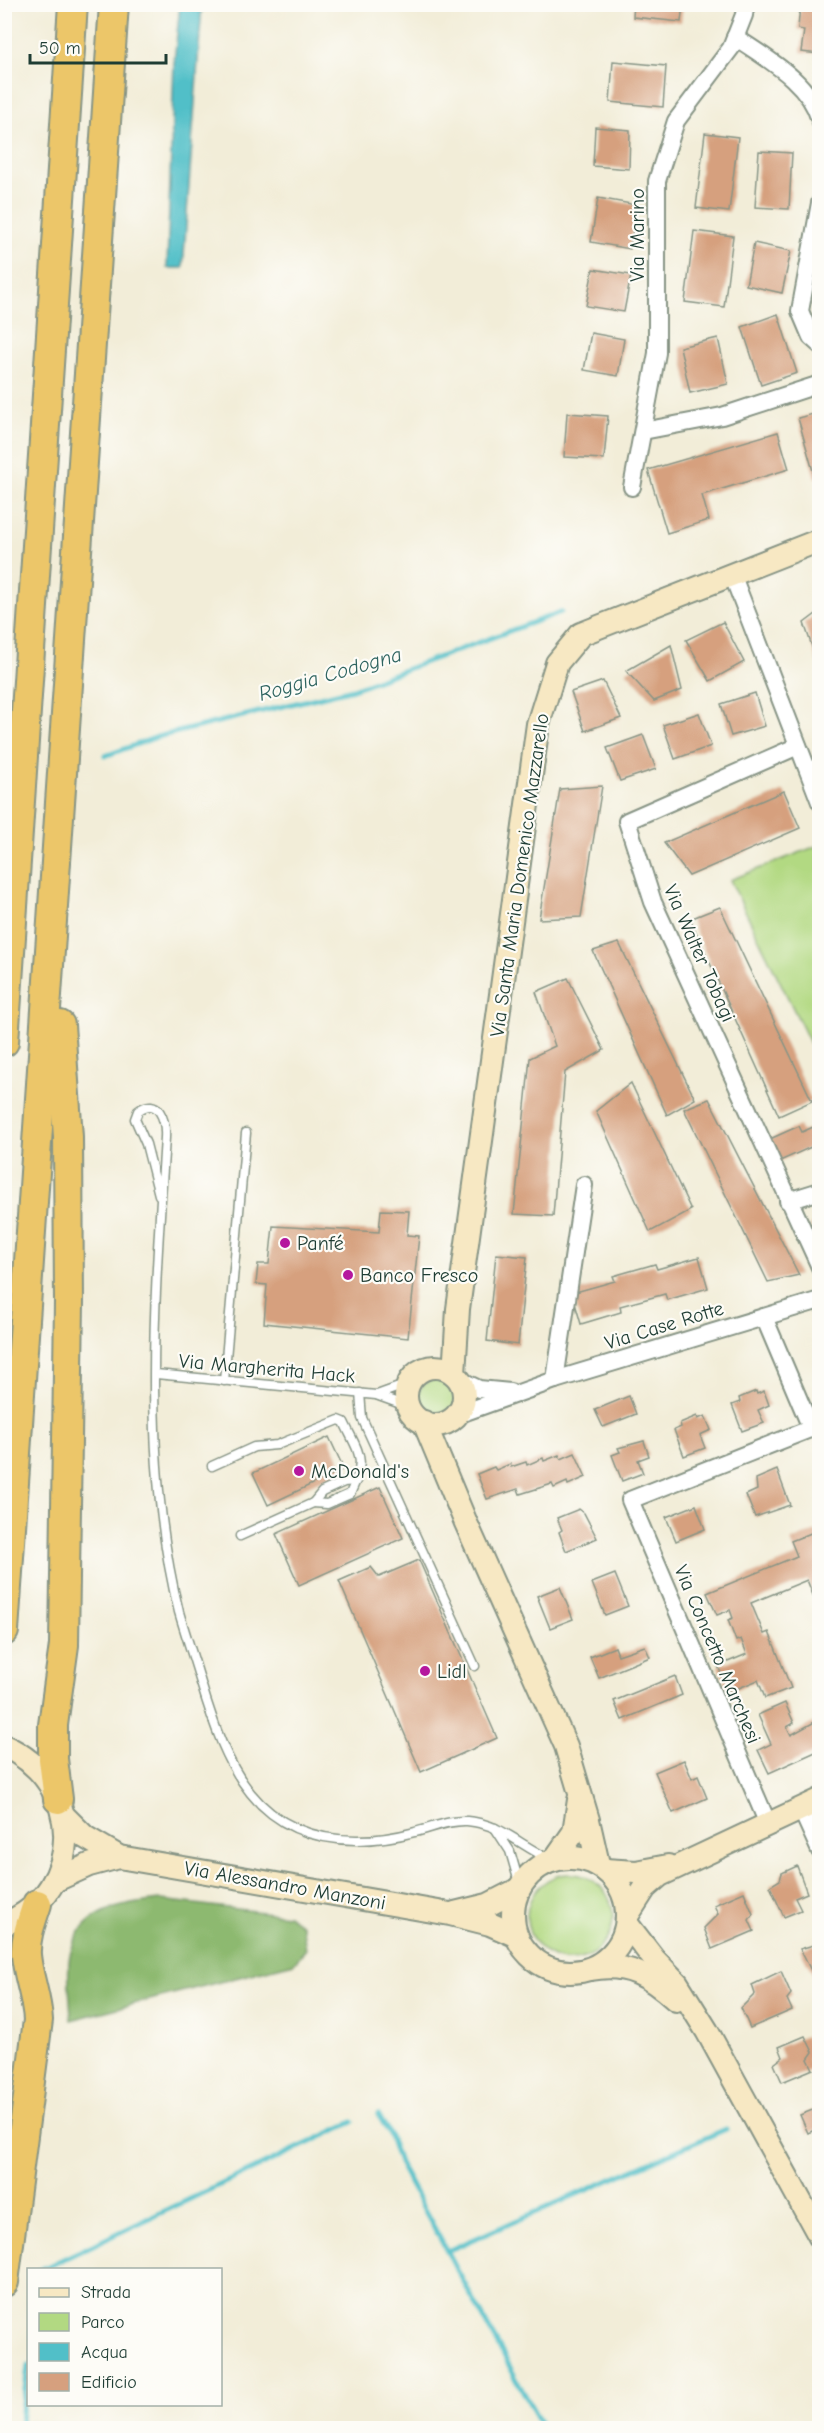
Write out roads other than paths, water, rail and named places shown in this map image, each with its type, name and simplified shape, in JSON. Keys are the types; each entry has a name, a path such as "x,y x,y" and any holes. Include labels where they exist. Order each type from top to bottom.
{"highway":[{"path":"4,1042 74,4"},
{"path":"4,1631 114,4"},
{"path":"4,966 13,910"},
{"path":"53,913 68,1137 69,1290 64,1645 53,1725 53,1759 61,1807"},
{"path":"4,2282 38,2020 37,1999 26,1954 27,1936 37,1904"}],"street":[{"name":"Via Marino","path":"632,487 657,353 657,181 676,121 731,48 746,4"},
{"path":"735,38 787,73 815,105 819,120"},
{"path":"819,203 800,311 811,337 819,345"},
{"path":"643,431 722,417 819,384"},
{"name":"Via Santa Maria Domenico Mazzarello","path":"456,1376 458,1309 538,724 557,663 581,634 819,540"},
{"path":"732,574 819,802"},
{"name":"Via Walter Tobagi","path":"798,746 627,821 653,902 819,1268"},
{"path":"555,1380 584,1185"},
{"path":"788,1201 819,1191"},
{"name":"Via Case Rotte","path":"455,1416 555,1380 819,1300"},
{"name":"Via Santa Maria Domenico Mazzarello","path":"418,1376 443,1344 458,1309"},
{"path":"764,1317 815,1427"},
{"path":"450,1481 446,1454 455,1416 464,1396 456,1376 441,1368 418,1376 407,1393 450,1481 461,1513 566,1746 601,1867 622,1890 627,1920 654,1959 677,1983 707,2031 819,2237"},
{"name":"Via Case Rotte","path":"456,1376 479,1389 520,1392"},
{"path":"417,1414 440,1424 455,1416"},
{"name":"Via Concetto Marchesi","path":"768,1824 630,1500 815,1427"},
{"name":"Via Alessandro Manzoni","path":"4,1746 19,1753 37,1768 61,1807 85,1837 119,1857 450,1914 490,1924 517,1936"},
{"path":"553,1860 574,1832 579,1793"},
{"path":"591,1969 615,1950 627,1920 650,1883 689,1860 810,1805 819,1851"},
{"path":"4,1924 37,1904 54,1881 65,1848 61,1807"},
{"name":"Via Alessandro Manzoni","path":"54,1881 89,1865 119,1857"},
{"path":"689,1860 636,1872 601,1867 578,1858 553,1860 533,1871 520,1887 513,1913 517,1936 530,1956 547,1967 568,1972 621,1966 646,1976 707,2031"},
{"name":"Via Alessandro Manzoni","path":"450,1914 483,1907 520,1887"}],"lane":[{"path":"159,1195 146,1144 135,1119 138,1111 151,1106 159,1108 164,1116 165,1127 159,1195 156,1374 157,1462 167,1550 179,1611 215,1729 235,1773 261,1806 288,1824 326,1838 387,1839 443,1824 466,1821 508,1832 529,1850 553,1860"},
{"path":"224,1381 246,1133"},
{"name":"Via Margherita Hack","path":"156,1374 376,1395"},
{"path":"376,1395 418,1376"},
{"path":"360,1394 362,1418 475,1666"},
{"path":"376,1395 417,1414"},
{"path":"212,1466 254,1447 277,1445 339,1420 344,1422 360,1455 361,1472 351,1494 327,1504 313,1503"},
{"path":"240,1536 313,1503 322,1492 344,1482 357,1481"},
{"path":"494,1828 510,1851 520,1887"}],"water":[{"path":"180,5 202,5 183,268 167,268 174,62"}],"waterway":[{"name":"Roggia Codogna","path":"105,756 157,737 353,689 561,612"},
{"path":"378,2114 389,2133 399,2163 543,2428"},
{"path":"44,2268 353,2122"},
{"path":"447,2251 726,2129"},
{"path":"20,2428 27,2374"}],"place":[{"name":"Panfé","path":"285,1243"},
{"name":"Banco Fresco","path":"348,1275"},
{"name":"McDonald's","path":"299,1471"},
{"name":"Lidl","path":"425,1671"}]}
